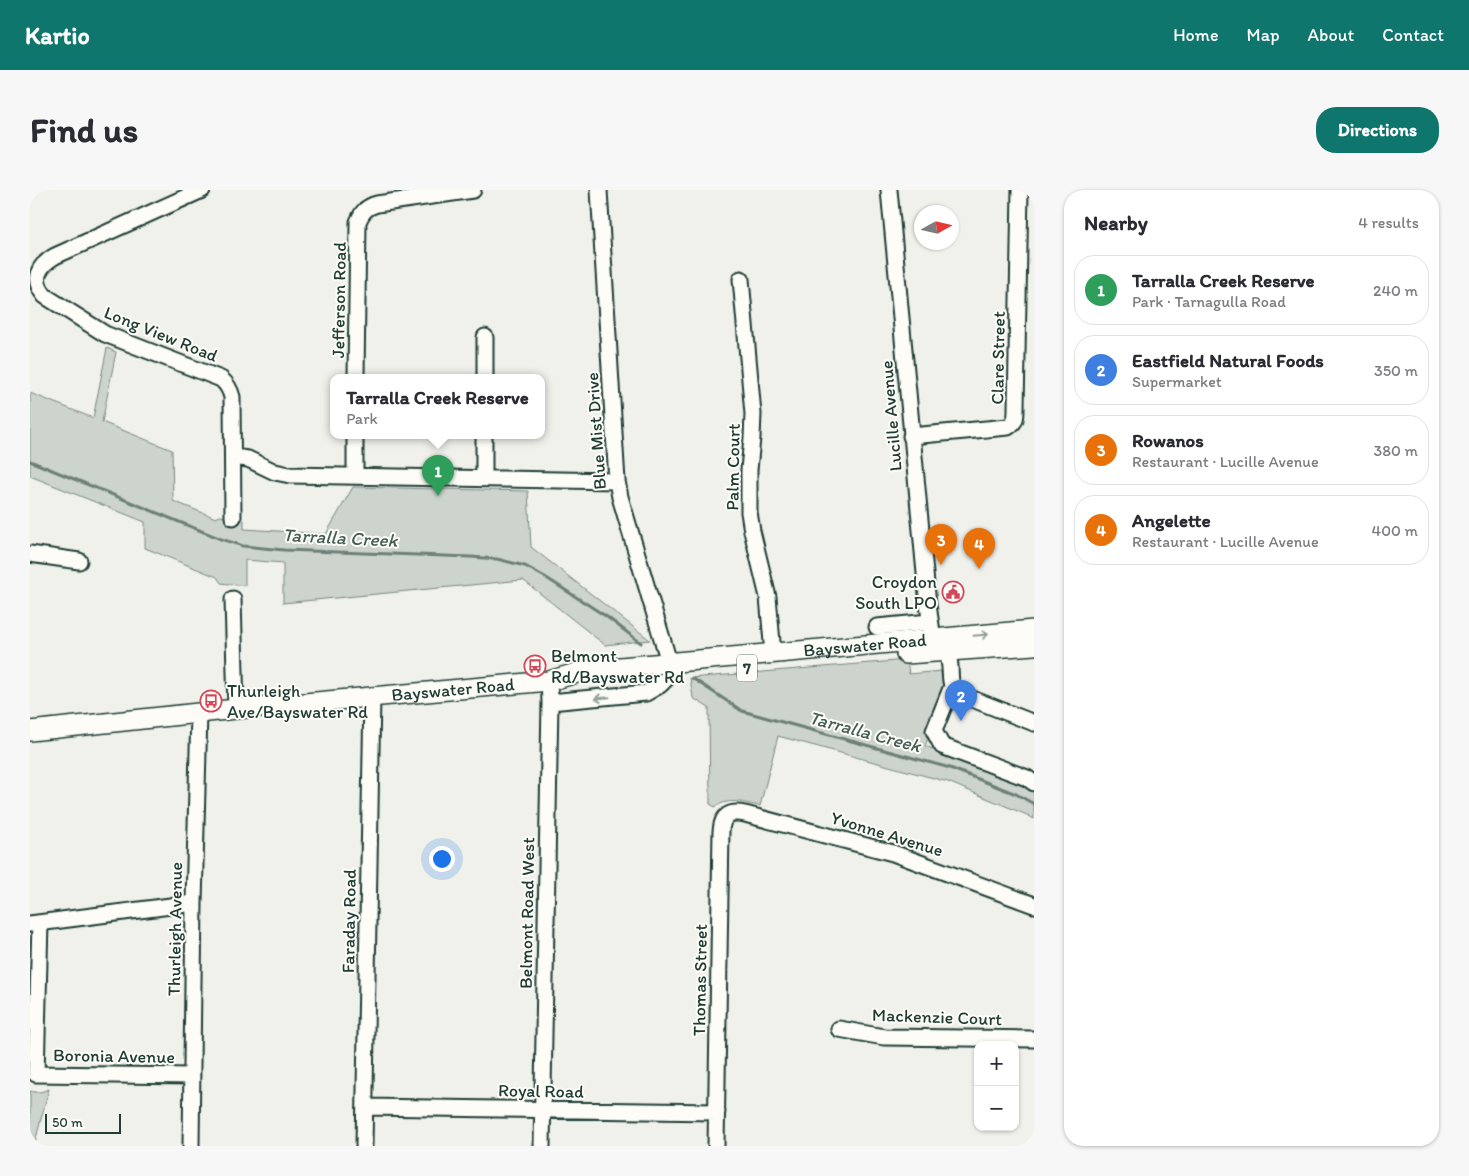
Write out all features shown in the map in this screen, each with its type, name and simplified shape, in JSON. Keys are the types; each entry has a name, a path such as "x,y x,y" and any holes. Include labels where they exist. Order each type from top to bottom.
{"main road":[{"name":"Bayswater Road","path":"670,668 773,654 936,637 1034,630"},
{"name":"Bayswater Road","path":"30,731 236,708 549,680 587,670 670,668 936,637 1034,644"}],"street":[{"name":"Long View Road","path":"202,190 55,256 41,266 38,284 45,296 105,334 221,379 230,390 232,396 234,517"},
{"name":"Jefferson Road","path":"356,374 358,222 363,212 377,204 474,190"},
{"name":"Blue Mist Drive","path":"599,190 617,481 670,668"},
{"name":"Lucille Avenue","path":"889,190 912,436 936,637 950,658 952,686"},
{"name":"Clare Street","path":"912,436 1008,427 1013,424 1016,418 1020,190"},
{"name":"Palm Court","path":"741,279 753,414 749,470 750,512 752,530 768,597 773,654"},
{"path":"485,336 485,374"},
{"path":"355,476 356,439"},
{"path":"484,439 484,478"},
{"path":"233,457 248,459 275,472 290,475 617,481"},
{"path":"30,554 79,561"},
{"path":"233,599 236,708"},
{"path":"877,627 936,637"},
{"path":"550,702 640,694 651,695 660,685 670,668"},
{"name":"Belmont Road West","path":"542,1146 549,680"},
{"path":"952,686 961,695 1034,723"},
{"path":"952,686 934,731 942,746 1026,778 1034,783"},
{"name":"Faraday Road","path":"364,1146 372,696"},
{"name":"Thurleigh Avenue","path":"191,1146 199,713"},
{"name":"Yvonne Avenue","path":"727,816 739,813 745,814 893,853 1034,905"},
{"name":"Thomas Street","path":"716,1146 721,831 723,820 727,816"},
{"path":"35,923 194,903"},
{"name":"Boronia Avenue","path":"35,923 36,1074 192,1076"},
{"name":"Mackenzie Court","path":"839,1028 884,1037 1034,1039"},
{"name":"Royal Road","path":"365,1107 717,1112"}],"shaded area":[{"path":"107,348 116,352 102,422 172,450 173,501 216,518 220,516 244,520 244,529 326,534 353,487 528,491 531,547 650,640 605,645 523,580 283,603 283,563 245,560 245,586 221,583 217,577 145,548 145,522 30,476 30,393 93,418"},
{"path":"907,660 909,674 941,671 944,697 925,746 1024,782 1034,788 1034,819 948,782 778,736 760,806 731,801 715,807 710,804 709,708 693,698 690,678"},
{"path":"49,1089 34,1146 30,1146 30,1091 40,1092"}],"waterway":[{"name":"Tarralla Creek","path":"30,461 221,539 243,546 284,550 471,557 497,559 525,566 607,617 641,643"},
{"name":"Tarralla Creek","path":"692,678 742,711 950,768 1016,794 1034,804"}],"place":[{"name":"Tarralla Creek Reserve","path":"438,496"},
{"name":"Rowanos","path":"941,565"},
{"name":"Angelette","path":"979,569"},
{"name":"Croydon South LPO","path":"953,592"},
{"name":"Belmont Rd/Bayswater Rd","path":"535,666"},
{"name":"Thurleigh Ave/Bayswater Rd","path":"211,701"},
{"name":"Eastfield Natural Foods","path":"961,721"}]}
